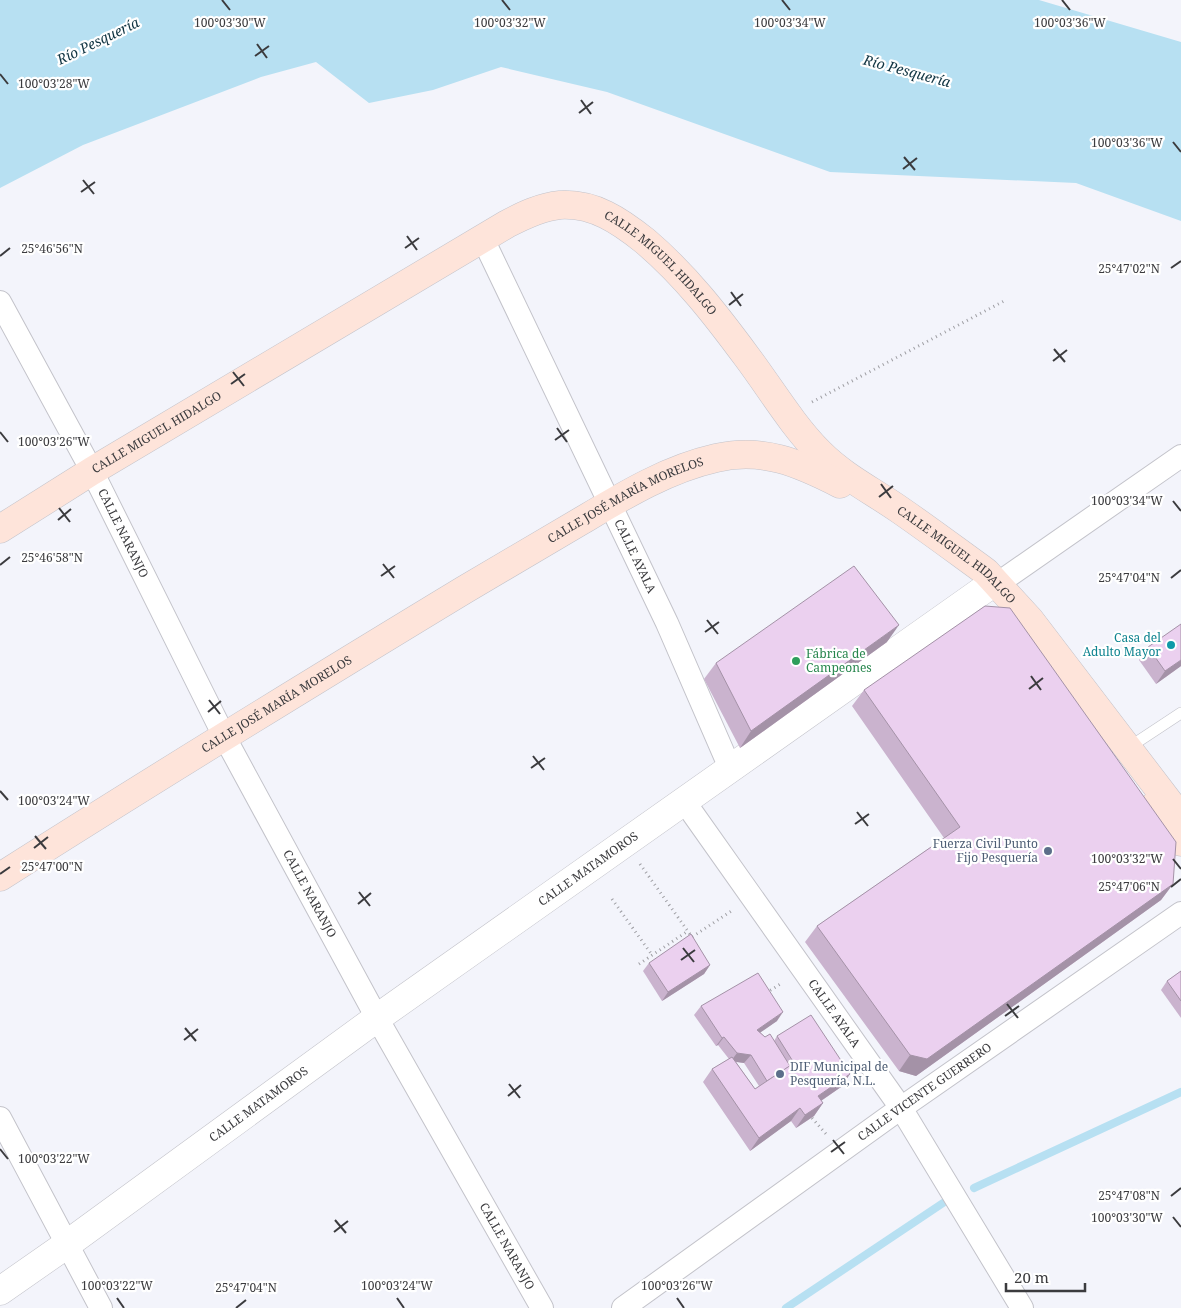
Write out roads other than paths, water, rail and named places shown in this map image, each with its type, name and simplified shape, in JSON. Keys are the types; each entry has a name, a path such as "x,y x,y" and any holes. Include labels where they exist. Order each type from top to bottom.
{"main road":[{"name":"CALLE MIGUEL HIDALGO","path":"0,529 92,471 482,237 532,212 561,205 592,209 616,220 654,249 682,274 820,453 839,470 899,509 986,572 992,586"},
{"name":"CALLE JOSÉ MARÍA MORELOS","path":"0,877 224,736 609,504 697,462 753,453 770,456 811,469 846,487 992,586 1055,675 1123,752 1181,842"},
{"path":"1123,752 1181,818"}],"street":[{"name":"CALLE AYALA","path":"482,237 667,623 730,768"},
{"name":"CALLE NARANJO","path":"0,302 92,471 224,736 377,1018 542,1308"},
{"name":"CALLE MATAMOROS","path":"0,1291 377,1018 730,768 1181,456"},
{"name":"CALLE AYALA","path":"684,801 902,1108 1022,1308"},
{"name":"CALLE VICENTE GUERRERO","path":"623,1308 902,1108 1181,914"},
{"path":"0,1118 101,1308"}],"lane":[{"path":"1123,752 1181,713"}],"water":[{"name":"Río Pesquería","path":"0,0 1039,0 1181,42 1181,221 1076,183 830,172 607,92 501,67 433,90 369,103 316,62 261,77 83,145 0,188"}],"waterway":[{"path":"974,1188 1181,1092"},
{"path":"786,1308 943,1203"}],"place":[{"name":"Casa del Adulto Mayor","path":"1171,645"},
{"name":"Fábrica de Campeones","path":"796,661"},
{"name":"Fuerza Civil Punto Fijo Pesquería","path":"1048,851"},
{"name":"DIF Municipal de Pesquería, N.L.","path":"780,1074"}]}
